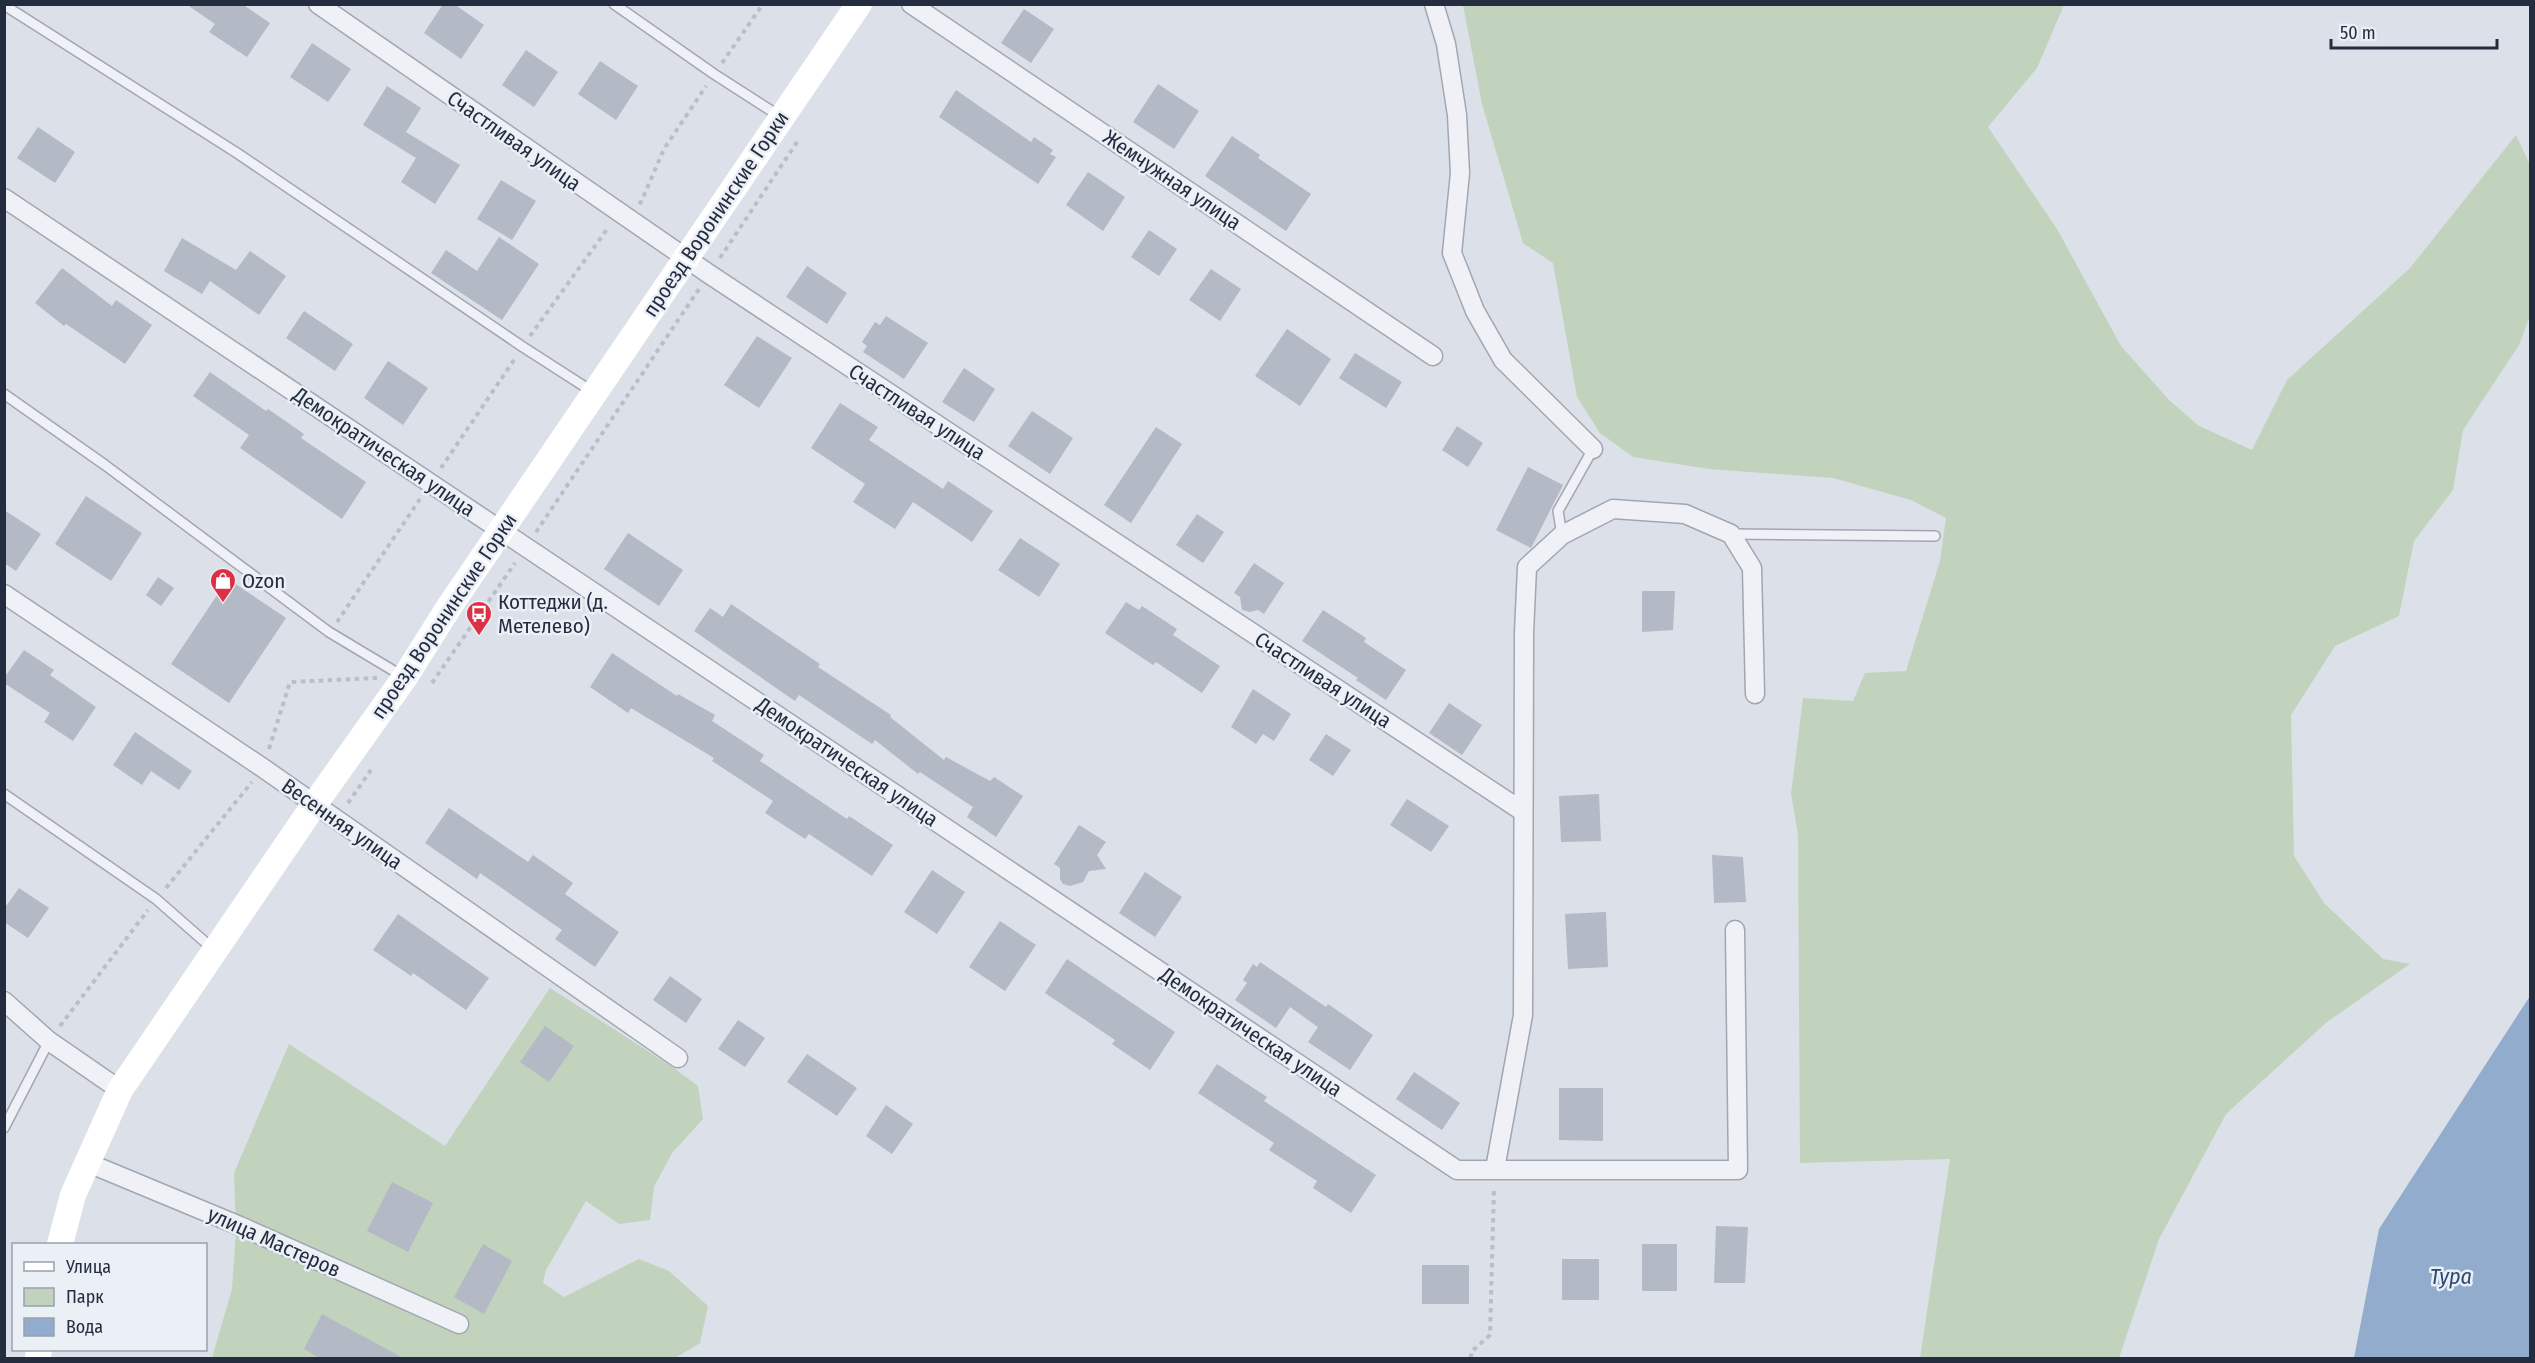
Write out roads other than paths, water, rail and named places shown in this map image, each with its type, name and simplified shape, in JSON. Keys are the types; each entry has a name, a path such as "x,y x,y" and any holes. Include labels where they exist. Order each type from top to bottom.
{"street":[{"name":"Счастливая улица","path":"318,4 686,259 1522,812"},
{"name":"проезд Воронинские Горки","path":"61,1243 73,1195 120,1090 314,805 405,677 501,531 860,4"},
{"name":"Жемчужная улица","path":"910,4 1433,356"},
{"path":"1434,4 1446,45 1457,115 1460,173 1452,253 1475,311 1503,360 1593,449"},
{"name":"Демократическая улица","path":"4,198 1457,1170 1738,1170 1735,930"},
{"path":"1495,1169 1523,1015 1522,812 1527,567 1562,535 1613,509 1685,514 1731,534 1752,568 1755,694"},
{"name":"Весенняя улица","path":"4,594 263,768 678,1058"},
{"path":"4,1001 49,1041 120,1090"},
{"name":"улица Мастеров","path":"86,1162 240,1226 459,1324"}],"lane":[{"path":"614,4 714,74 782,117"},
{"path":"4,5 237,153 523,347 595,393"},
{"path":"4,394 105,465 329,632 405,677"},
{"path":"1562,535 1558,511 1593,449"},
{"path":"1731,534 1935,536"},
{"path":"4,794 156,899 215,950"},
{"path":"4,1128 49,1041"}],"water":[{"name":"Тура","path":"2530,996 2530,1358 2354,1358 2379,1229"}],"place":[{"name":"Ozon","path":"223,604"},
{"name":"Коттеджи (д. Метелево)","path":"479,637"}]}
